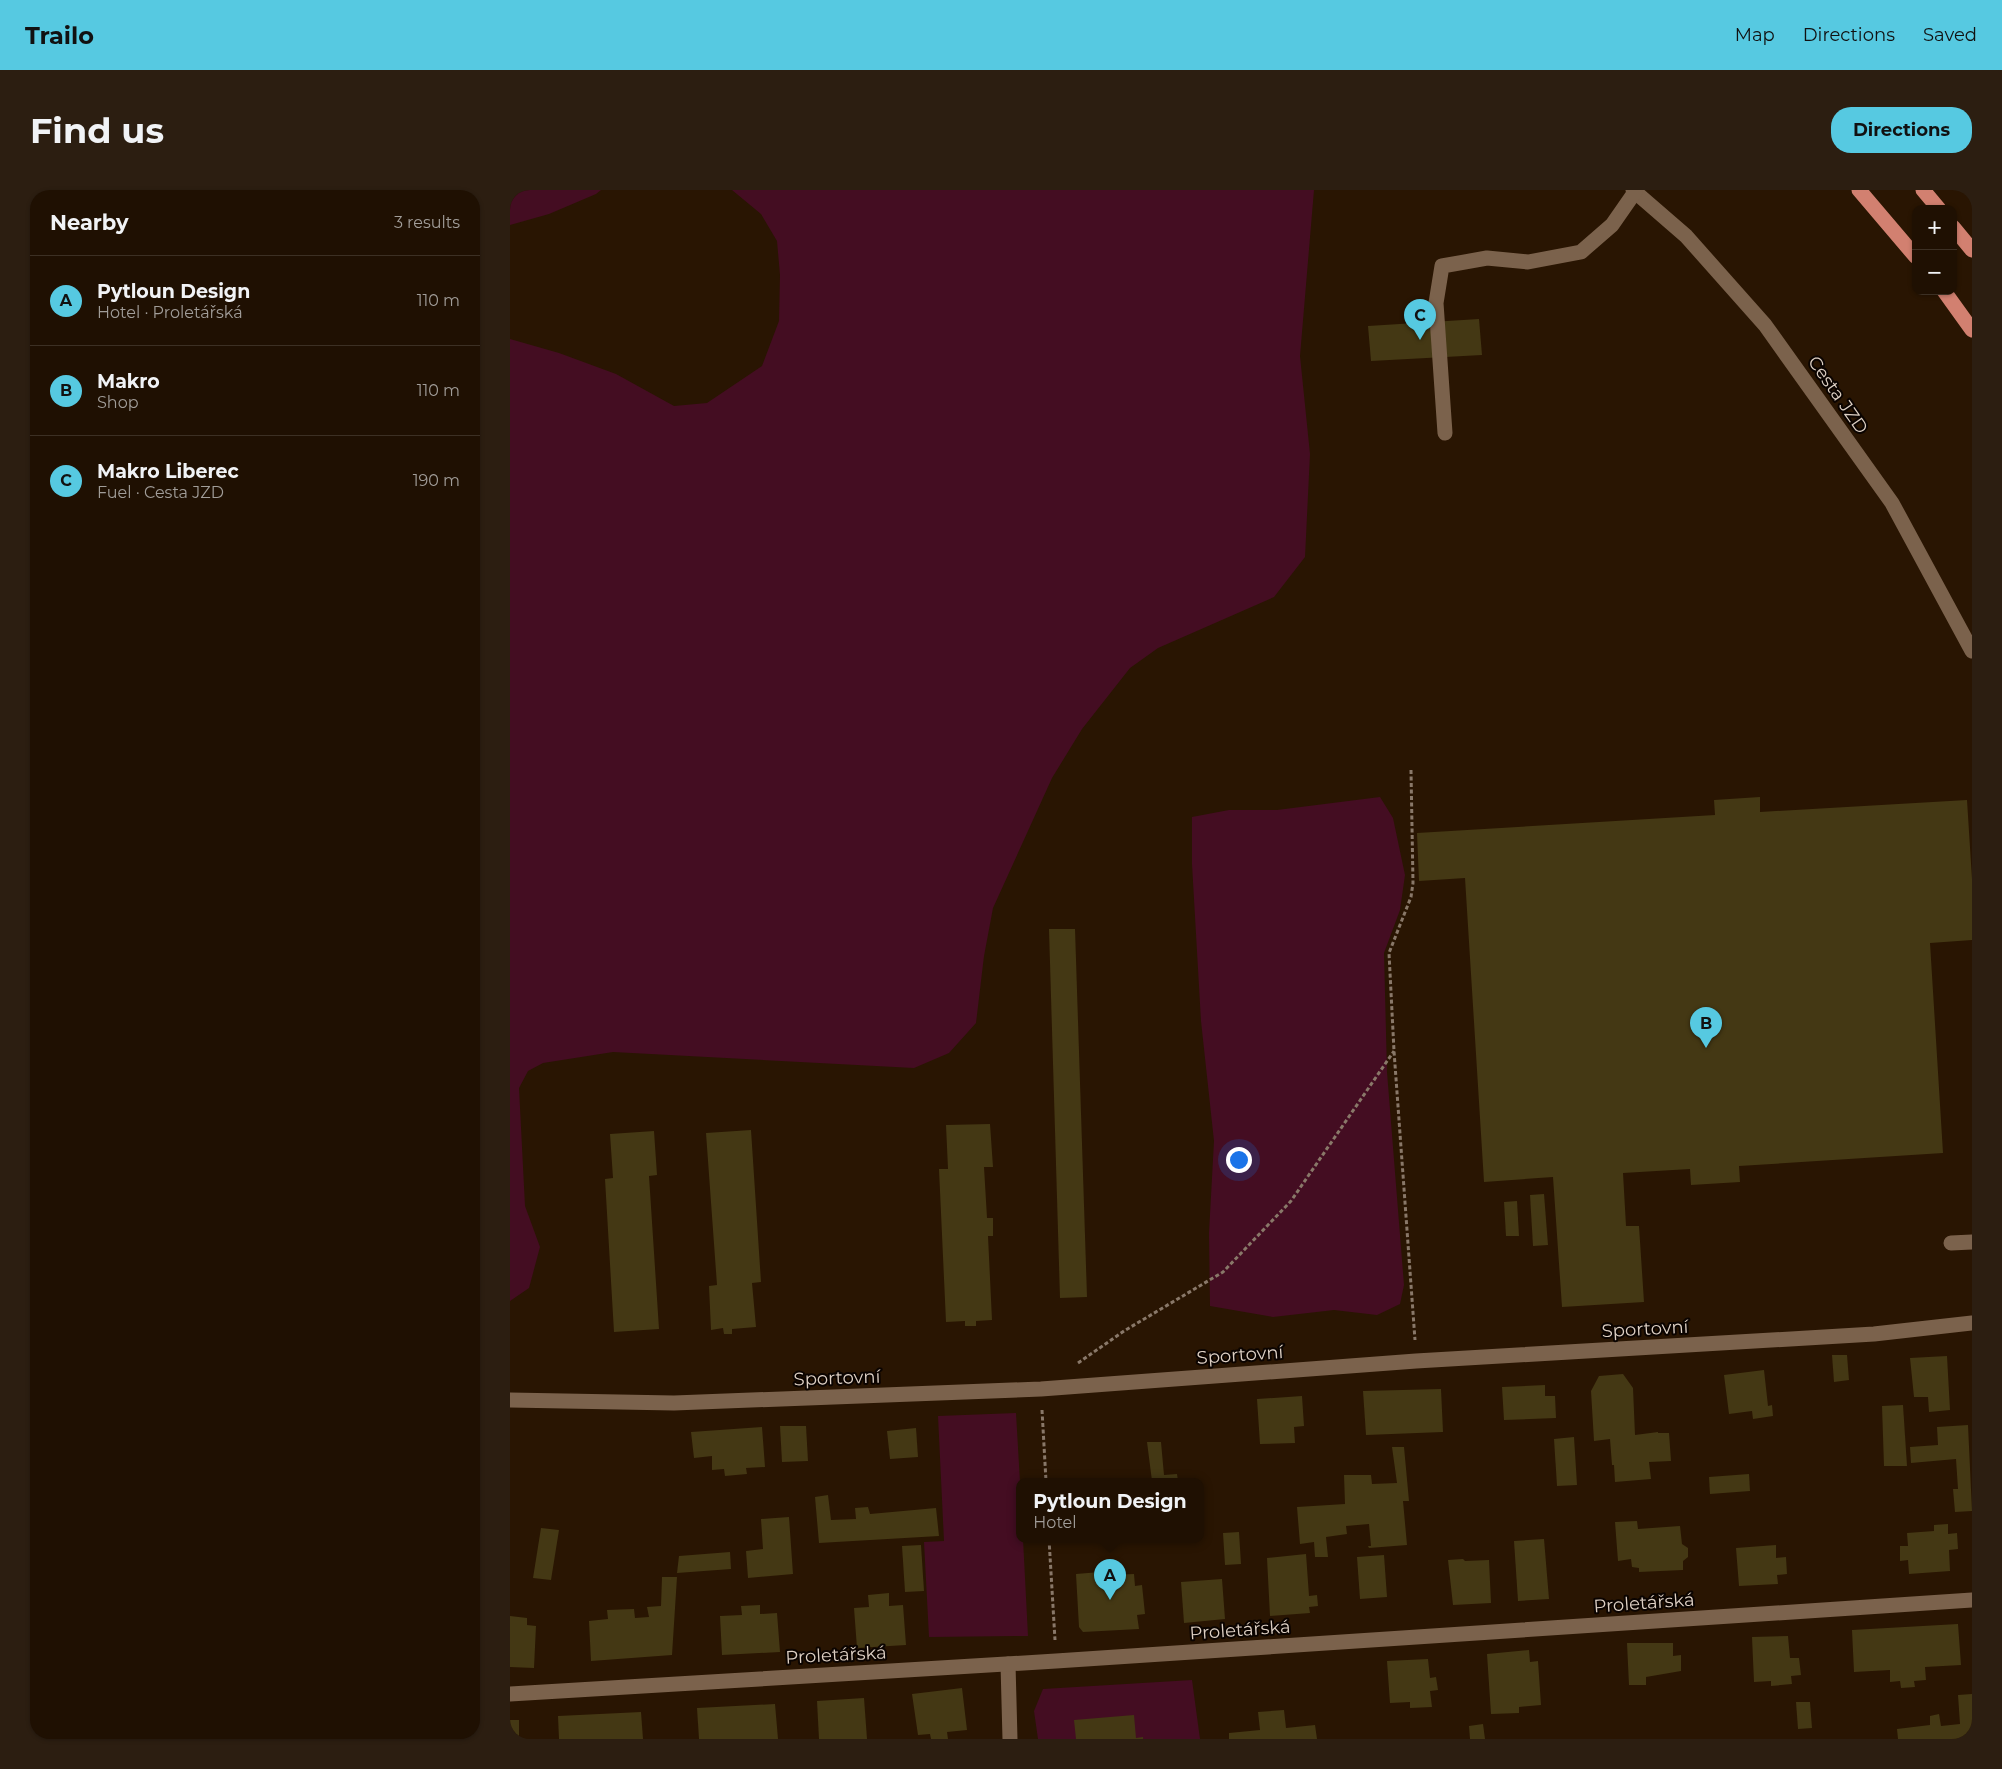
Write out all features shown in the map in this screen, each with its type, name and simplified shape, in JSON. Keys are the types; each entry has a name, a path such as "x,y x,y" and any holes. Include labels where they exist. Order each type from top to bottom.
{"highway":[{"path":"1855,190 1873,205"},
{"path":"1859,190 1912,252"},
{"path":"1923,190 1935,205"},
{"path":"1957,232 1972,250"},
{"path":"1947,295 1972,330"}],"street":[{"name":"Cesta JZD","path":"1634,191 1686,236 1765,325 1892,503 1972,651"},
{"path":"1445,433 1436,303 1442,266 1486,258 1528,262 1581,252 1612,225 1634,191"},
{"path":"1951,1243 1972,1242"},
{"name":"Sportovní","path":"510,1400 674,1403 1041,1389 1416,1361 1874,1334 1972,1323"},
{"name":"Proletářská","path":"510,1694 1056,1661 1972,1600"},
{"path":"1008,1664 1010,1739"}],"path":[{"path":"1412,770 1413,883 1411,897 1389,953 1416,1361"},
{"path":"1071,1368 1124,1331 1223,1272 1291,1201 1394,1051"},
{"path":"1041,1389 1046,1478"},
{"path":"1050,1543 1056,1661"}],"shaded area":[{"path":"510,190 601,190 596,194 549,214 510,225"},
{"path":"732,190 1314,190 1300,356 1310,454 1305,557 1274,597 1158,648 1130,668 1082,729 1052,778 993,908 984,956 976,1023 949,1053 914,1068 613,1052 543,1063 528,1071 519,1088 525,1206 540,1247 529,1288 510,1301 510,339 559,353 616,374 674,406 707,403 762,366 779,321 780,275 777,241 761,214"},
{"path":"1380,797 1393,818 1405,875 1400,910 1384,953 1387,1072 1404,1285 1400,1304 1377,1315 1334,1310 1273,1317 1210,1306 1209,1233 1214,1141 1201,1021 1192,864 1192,817 1229,810 1277,810"},
{"path":"1016,1413 1020,1478 1016,1478 1016,1543 1023,1543 1028,1636 929,1637 924,1542 944,1541 938,1416"},
{"path":"1192,1680 1200,1739 1038,1739 1034,1711 1043,1689"}],"building":[{"path":"1479,319 1482,355 1371,361 1368,326"},
{"path":"1760,797 1760,812 1967,800 1972,879 1972,940 1930,943 1943,1153 1739,1166 1740,1182 1691,1185 1690,1169 1623,1173 1626,1226 1639,1226 1644,1302 1562,1307 1553,1177 1484,1182 1465,878 1419,881 1417,833 1715,815 1714,800"},
{"path":"1049,929 1075,929 1087,1297 1060,1298"},
{"path":"990,1124 993,1167 984,1167 987,1218 993,1218 993,1236 988,1236 992,1320 976,1321 976,1326 965,1326 965,1321 946,1322 939,1169 948,1169 946,1125"},
{"path":"751,1130 761,1282 752,1283 756,1327 732,1329 732,1334 724,1334 723,1328 711,1330 709,1286 717,1285 706,1133"},
{"path":"654,1131 657,1175 649,1176 659,1329 614,1332 605,1179 613,1178 610,1134"},
{"path":"1544,1194 1548,1245 1533,1246 1530,1195"},
{"path":"1517,1201 1519,1236 1506,1236 1504,1202"},
{"path":"1832,1355 1847,1355 1849,1380 1834,1382"},
{"path":"1947,1356 1950,1410 1929,1412 1928,1397 1914,1397 1910,1358"},
{"path":"1764,1370 1768,1406 1772,1405 1773,1416 1753,1419 1752,1411 1729,1414 1724,1375"},
{"path":"1623,1374 1633,1388 1635,1435 1658,1432 1669,1433 1671,1461 1649,1462 1651,1479 1615,1482 1610,1439 1594,1441 1591,1391 1599,1376"},
{"path":"1545,1385 1545,1396 1555,1396 1556,1418 1504,1420 1502,1387"},
{"path":"1441,1389 1443,1432 1366,1435 1363,1391"},
{"path":"1302,1396 1304,1426 1294,1427 1295,1443 1260,1444 1257,1399"},
{"path":"1903,1405 1907,1466 1884,1466 1882,1406"},
{"path":"1968,1425 1972,1511 1955,1512 1953,1489 1958,1489 1956,1459 1911,1463 1910,1447 1938,1445 1937,1427"},
{"path":"780,1426 806,1426 808,1461 782,1462"},
{"path":"762,1427 765,1467 746,1468 747,1474 725,1476 724,1469 712,1470 712,1456 694,1458 691,1432"},
{"path":"916,1428 918,1457 890,1459 887,1431"},
{"path":"1574,1437 1577,1485 1557,1486 1554,1439"},
{"path":"1147,1442 1161,1442 1164,1475 1177,1474 1178,1478 1152,1478"},
{"path":"1392,1447 1404,1447 1409,1501 1403,1501 1407,1545 1369,1548 1368,1546 1371,1546 1369,1524 1346,1526 1347,1534 1326,1537 1328,1557 1315,1557 1314,1542 1300,1544 1297,1507 1345,1504 1344,1475 1371,1475 1372,1484 1397,1483"},
{"path":"1749,1474 1750,1491 1710,1494 1709,1477"},
{"path":"828,1495 831,1520 856,1519 855,1508 868,1507 870,1514 936,1508 939,1536 819,1543 815,1497"},
{"path":"789,1517 793,1574 748,1578 746,1551 763,1549 761,1519"},
{"path":"1637,1521 1638,1529 1680,1526 1682,1544 1688,1548 1688,1557 1683,1561 1683,1570 1639,1572 1639,1568 1632,1567 1631,1559 1618,1561 1615,1522"},
{"path":"1948,1524 1948,1534 1957,1533 1958,1549 1949,1550 1950,1571 1909,1574 1908,1560 1900,1561 1900,1546 1908,1546 1907,1533 1934,1531 1934,1525"},
{"path":"541,1528 559,1530 551,1580 533,1578"},
{"path":"1239,1532 1241,1564 1225,1565 1223,1533"},
{"path":"1544,1539 1549,1599 1518,1601 1514,1541"},
{"path":"921,1545 924,1591 905,1592 902,1546"},
{"path":"1776,1545 1776,1558 1786,1557 1787,1574 1777,1575 1778,1584 1739,1586 1736,1548"},
{"path":"730,1552 731,1569 677,1573 679,1556"},
{"path":"1306,1554 1309,1596 1317,1595 1318,1606 1309,1607 1310,1613 1270,1616 1267,1558"},
{"path":"1384,1555 1387,1597 1360,1599 1357,1557"},
{"path":"1463,1559 1465,1561 1489,1560 1491,1603 1453,1605 1448,1560"},
{"path":"1112,1571 1112,1575 1134,1574 1135,1586 1142,1585 1145,1614 1137,1615 1139,1629 1083,1632 1079,1627 1076,1574"},
{"path":"662,1577 677,1577 672,1655 591,1661 589,1621 608,1619 607,1610 634,1609 635,1618 649,1617 647,1607 661,1606"},
{"path":"1222,1579 1225,1619 1184,1623 1181,1582"},
{"path":"889,1593 889,1606 903,1605 906,1645 857,1648 854,1608 869,1607 868,1595"},
{"path":"760,1605 760,1614 777,1613 780,1652 722,1655 720,1616 742,1615 741,1606"},
{"path":"510,1616 527,1618 527,1625 536,1626 534,1668 510,1667"},
{"path":"1958,1624 1961,1665 1925,1667 1926,1680 1914,1681 1915,1687 1901,1688 1900,1681 1890,1682 1890,1670 1854,1672 1852,1630"},
{"path":"1788,1636 1790,1658 1799,1658 1801,1675 1791,1676 1792,1684 1771,1686 1771,1681 1754,1682 1752,1637"},
{"path":"1627,1643 1673,1643 1673,1656 1681,1655 1681,1671 1646,1677 1646,1685 1629,1685"},
{"path":"1529,1650 1530,1662 1538,1661 1541,1705 1519,1707 1519,1713 1491,1714 1487,1654"},
{"path":"1428,1659 1430,1678 1436,1677 1438,1690 1430,1691 1432,1707 1410,1708 1410,1702 1390,1703 1387,1661"},
{"path":"962,1688 967,1730 947,1732 948,1739 931,1739 930,1734 918,1735 912,1694"},
{"path":"1972,1694 1972,1739 1898,1739 1897,1729 1930,1725 1930,1716 1939,1714 1941,1726 1960,1724 1958,1695"},
{"path":"864,1698 867,1739 819,1739 817,1701"},
{"path":"1796,1702 1810,1702 1812,1728 1798,1729"},
{"path":"775,1704 778,1739 699,1739 697,1708"},
{"path":"1284,1710 1286,1728 1315,1725 1317,1739 1229,1739 1229,1733 1260,1730 1258,1712"},
{"path":"641,1712 643,1739 559,1739 558,1716"},
{"path":"1134,1715 1136,1738 1143,1737 1143,1739 1076,1739 1074,1720"},
{"path":"510,1720 519,1720 519,1739 510,1739"},
{"path":"1483,1724 1485,1739 1470,1739 1469,1726"}],"place":[{"name":"Makro Liberec","path":"1420,340"},
{"name":"Makro","path":"1706,1048"},
{"name":"Pytloun Design","path":"1110,1600"}]}
